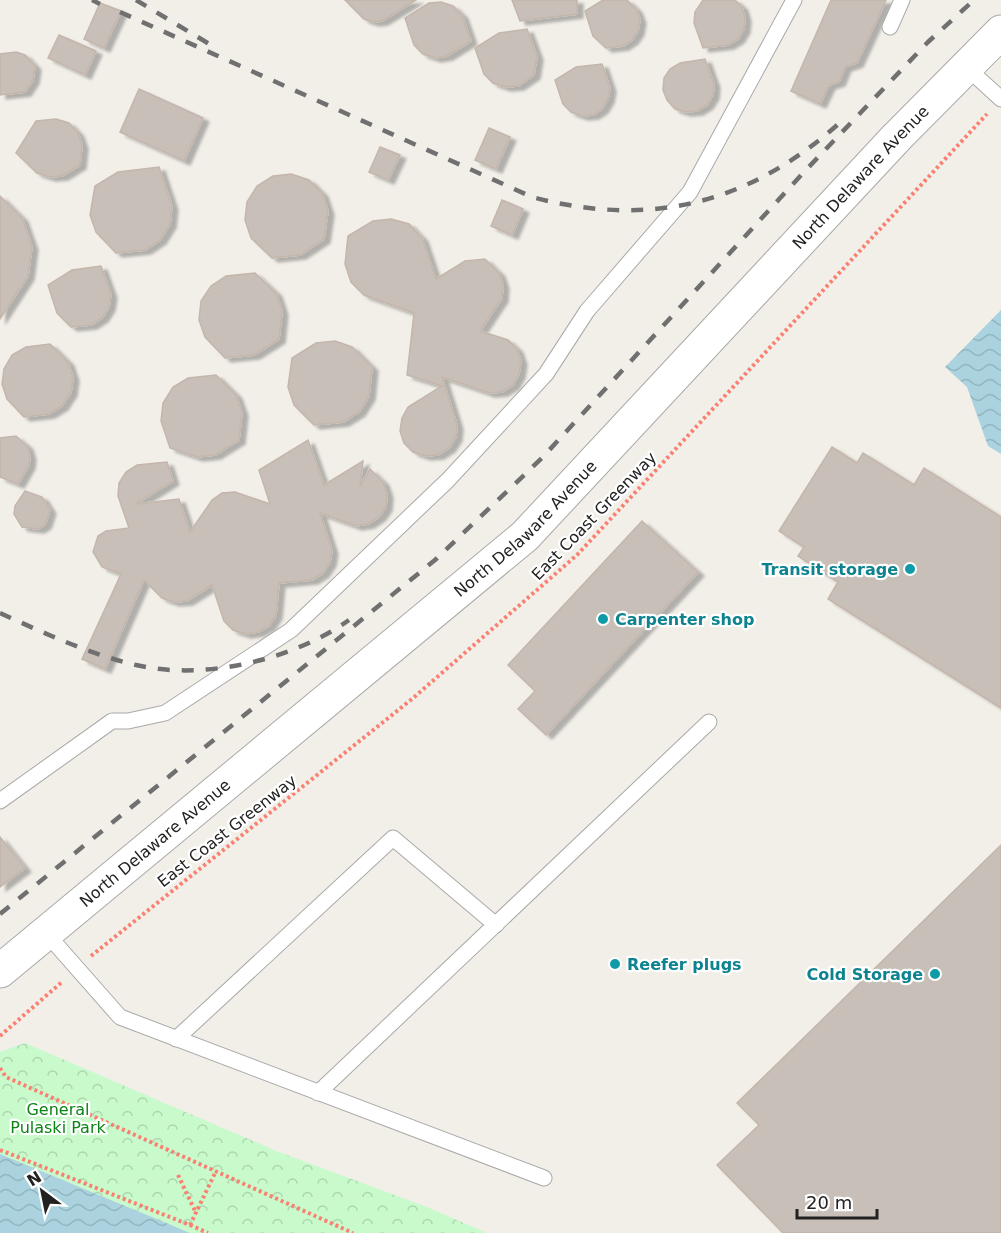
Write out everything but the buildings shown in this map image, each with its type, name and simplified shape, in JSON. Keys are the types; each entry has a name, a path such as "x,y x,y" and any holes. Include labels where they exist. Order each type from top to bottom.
{"street":[{"name":"North Delaware Avenue","path":"0,971 525,536 896,138 1001,32"}],"lane":[{"path":"0,801 112,721 128,721 165,713 291,630 448,480 546,374 587,311 690,192 762,65 794,0"},
{"path":"890,27 902,0"},
{"path":"966,67 1001,99"},
{"path":"318,1093 709,722"},
{"path":"176,1039 393,838 496,925"},
{"path":"46,933 120,1017 544,1178"}],"path":[{"name":"East Coast Greenway","path":"120,930 412,699 577,555 985,116"},
{"path":"0,1036 31,1009"},
{"path":"0,1068 6,1077 353,1233"},
{"path":"0,1150 208,1233"},
{"path":"190,1225 216,1171"},
{"path":"178,1174 196,1213"}],"green space":[{"name":"General Pulaski Park","path":"25,1043 279,1152 427,1207 487,1233 190,1233 0,1154 0,1052"}],"water":[{"path":"1001,310 1001,454 988,446 967,387 945,367"},
{"path":"0,1154 176,1227 190,1233 0,1233"}],"railway":[{"path":"92,0 100,4"},
{"path":"136,0 216,48"},
{"path":"0,914 435,560 542,458 804,172 928,42 974,0"},
{"path":"120,12 532,197 576,206 618,210 659,209 698,202 736,189 773,171 809,148 844,119"},
{"path":"0,613 101,655 136,665 190,670 247,664 275,656 327,634 349,620"}],"place":[{"name":"Transit storage","path":"910,569"},
{"name":"Carpenter shop","path":"603,619"},
{"name":"Reefer plugs","path":"615,964"},
{"name":"Cold Storage","path":"935,974"}]}
